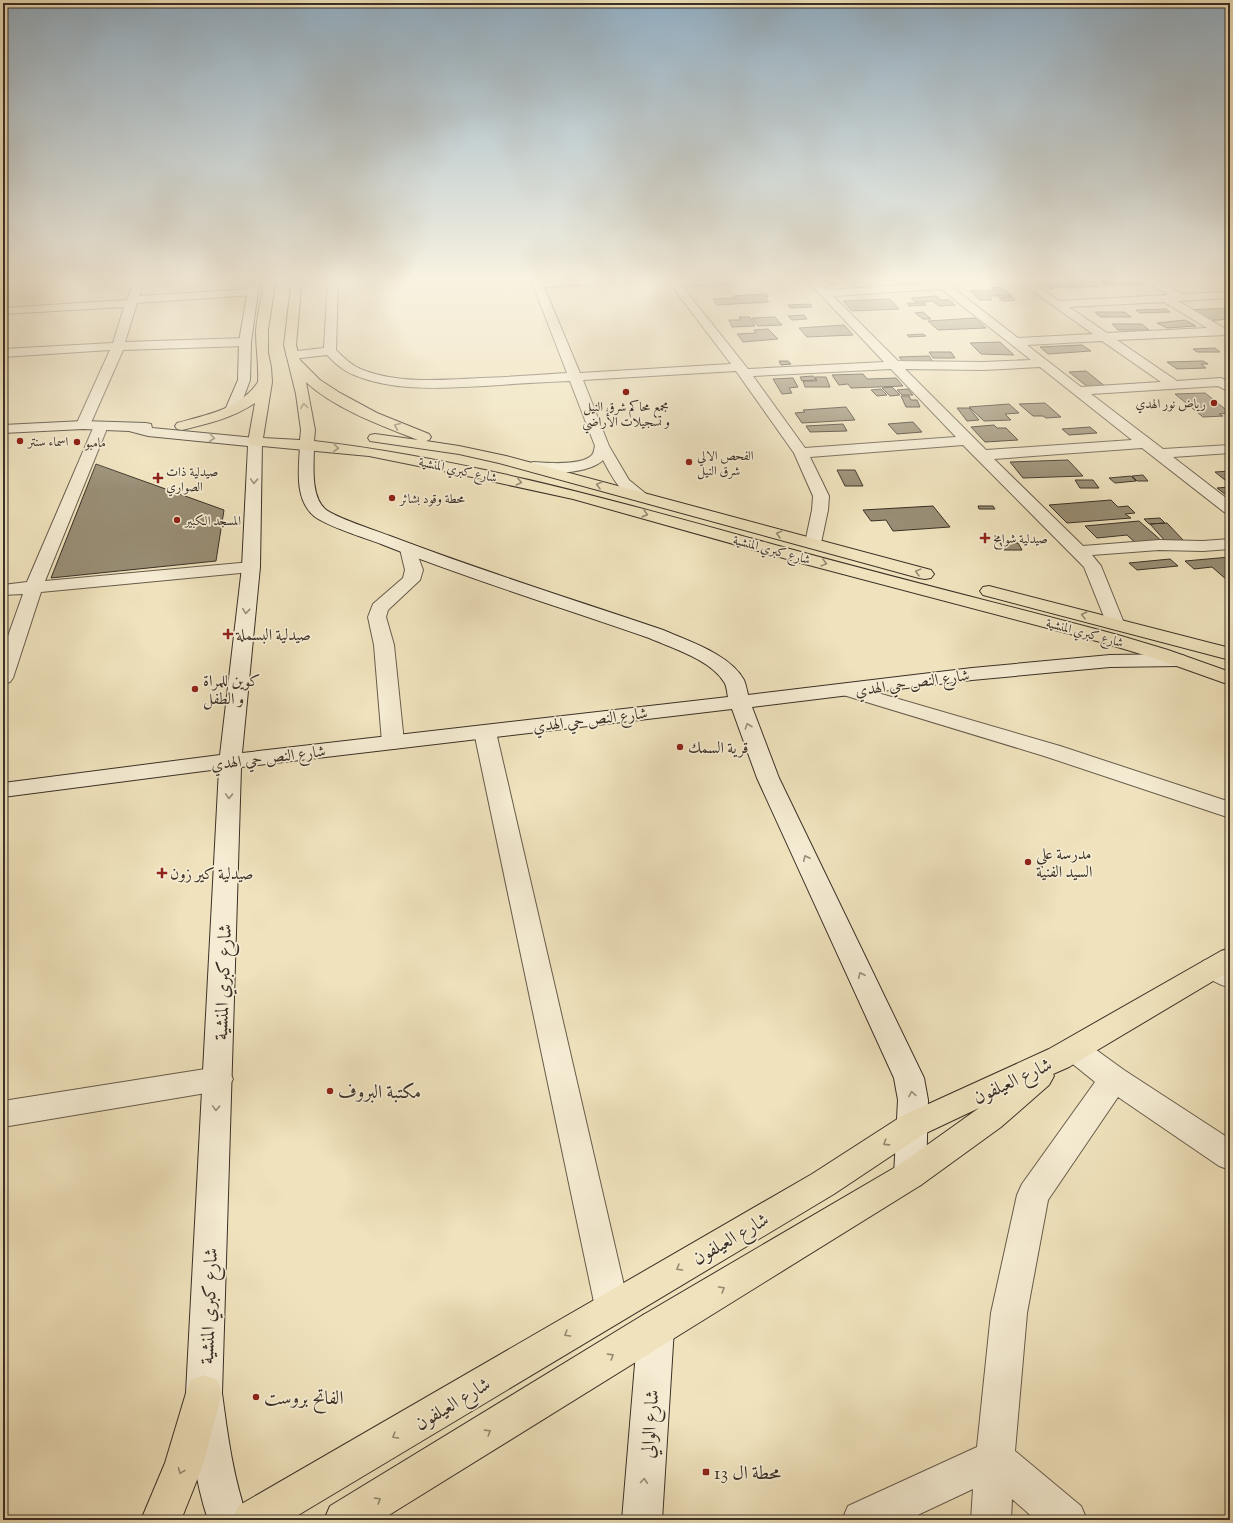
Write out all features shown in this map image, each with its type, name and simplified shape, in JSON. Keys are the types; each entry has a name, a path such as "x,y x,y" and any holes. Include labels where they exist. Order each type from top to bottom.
{"main road":[{"name":"شارع كبري المنشية","path":"262,348 265,367 265,382 256,435 459,450 534,467 938,577"},
{"path":"292,348 293,358 303,394 307,438"},
{"path":"293,358 310,378 323,389 379,418 415,434 459,450"},
{"path":"182,426 232,410 251,401 260,392 265,382"},
{"name":"شارع كبري المنشية","path":"307,438 348,449 388,455 576,495 1111,639 1178,660 1230,679"},
{"name":"شارع كبري المنشية","path":"974,587 1147,631 1230,654"},
{"path":"1147,631 1230,641"},
{"path":"1067,1053 1224,968"},
{"name":"شارع العيلفون","path":"252,1520 320,1481 612,1306 823,1184 913,1125 1067,1053"},
{"name":"شارع العيلفون","path":"344,1520 656,1328 910,1175 990,1118 1067,1053"},
{"path":"161,1520 184,1465 204,1393"}],"street":[{"path":"3,353 84,348"},
{"path":"83,425 117,348"},
{"path":"232,410 244,380 245,348"},
{"path":"563,348 602,446 623,483 642,497"},
{"path":"725,348 801,453 821,496 820,510 813,543"},
{"path":"877,348 1079,551 1092,566 1114,623"},
{"path":"1024,348 1230,509"},
{"path":"1121,348 1174,385"},
{"path":"293,358 330,351 334,357 355,370 375,378 401,384 431,385 742,370 893,365 970,366 1043,363"},
{"path":"1078,391 1174,385 1227,384"},
{"path":"3,429 83,425 132,427 182,426 256,435"},
{"path":"3,678 34,587 101,426"},
{"path":"132,427 148,432 256,435"},
{"name":"شارع كبري المنشية","path":"228,1520 218,1490 210,1450 204,1393 230,761 251,567 256,435"},
{"path":"307,438 306,480 311,501 320,513 338,522 408,549 656,634 696,651 718,664 734,681 740,702 768,778 909,1078 913,1100 910,1175"},
{"path":"801,453 967,440"},
{"path":"983,455 1145,443"},
{"path":"534,467 572,466 589,462 596,459 600,454 602,446"},
{"path":"1159,454 1230,449"},
{"path":"1079,551 1159,545 1203,546 1230,544"},
{"path":"393,742 384,645 377,617 379,608 411,580 414,570 408,549"},
{"path":"3,590 251,567"},
{"name":"شارع النص حي الهدي","path":"3,790 230,761 847,690 972,674 1079,663 1140,659 1178,660"},
{"path":"847,690 1052,752 1230,810"},
{"path":"485,732 612,1306"},
{"path":"1067,1053 1114,1079 1230,1156"},
{"path":"3,1114 218,1079"},
{"path":"991,1520 995,1459 1010,1314 1033,1196 1114,1079"},
{"name":"شارع الوالي","path":"642,1520 656,1328"},
{"path":"862,1520 995,1459"},
{"path":"995,1459 1067,1520"}],"building":[{"path":"975,348 1007,348 1014,355 981,354"},
{"path":"1041,348 1087,348 1091,351 1048,354"},
{"path":"1215,348 1220,352 1197,352 1193,349"},
{"path":"929,352 951,352 955,358 933,358"},
{"path":"929,356 933,362 903,362 899,357"},
{"path":"779,361 788,361 791,364 781,365"},
{"path":"1203,361 1208,364 1201,364 1206,368 1177,369 1167,362"},
{"path":"1086,371 1106,387 1089,388 1069,372"},
{"path":"863,374 867,379 896,378 903,386 851,388 848,384 839,385 832,375"},
{"path":"813,376 816,380 802,381 800,377"},
{"path":"815,377 826,377 830,387 805,387 803,381 817,381"},
{"path":"793,378 798,387 789,388 792,393 782,394 773,379"},
{"path":"892,387 900,395 890,396 882,388"},
{"path":"881,389 887,395 877,396 871,390"},
{"path":"908,389 913,395 902,395 897,390"},
{"path":"1205,393 1230,413 1219,414 1223,416 1203,417 1175,394"},
{"path":"901,396 909,396 911,400 917,400 920,407 906,407"},
{"path":"1045,403 1061,417 1046,418 1043,416 1033,416 1019,404"},
{"path":"1009,404 1019,413 1005,414 1011,420 984,421 969,407"},
{"path":"846,407 855,420 802,423 795,413 805,412 803,410"},
{"path":"957,408 969,408 979,420 967,421"},
{"path":"913,422 922,432 897,434 888,424"},
{"path":"843,424 847,431 810,432 806,426"},
{"path":"994,425 997,428 1006,428 1018,440 985,442 971,427"},
{"path":"1090,427 1097,433 1069,435 1062,429"},
{"path":"1068,460 1083,476 1023,478 1010,462"},
{"path":"96,464 224,510 216,561 51,578"},
{"path":"837,470 855,470 863,486 845,486"},
{"path":"1230,471 1230,484 1215,472"},
{"path":"1143,475 1148,481 1137,481 1132,476"},
{"path":"1131,476 1136,481 1115,483 1109,478"},
{"path":"1075,480 1093,480 1099,488 1080,488"},
{"path":"1230,487 1230,498 1217,488"},
{"path":"1111,500 1118,507 1128,506 1135,513 1125,514 1131,518 1067,523 1049,505"},
{"path":"933,506 950,527 893,531 886,520 871,521 863,510"},
{"path":"978,506 993,506 995,509 979,509"},
{"path":"1160,518 1165,523 1149,524 1144,519"},
{"path":"1139,521 1164,543 1139,546 1127,535 1097,538 1085,526"},
{"path":"1167,523 1184,541 1166,542 1150,524"},
{"path":"1000,543 1018,543 1022,550 1004,550"},
{"path":"1230,557 1230,580 1227,580 1212,567 1194,569 1185,561"},
{"path":"1170,559 1178,566 1137,570 1129,563"}],"place":[{"name":"مجمع محاكم شرق النيل و تسجيلات الأراضي","path":"626,392"},
{"name":"رياض نور الهدي","path":"1214,403"},
{"name":"اسماء سنتر","path":"20,441"},
{"name":"مامبو","path":"77,442"},
{"name":"الفحص الالي شرق النيل","path":"689,462"},
{"name":"صيدلية ذات الصواري","path":"158,478"},
{"name":"محطة وقود بشائر","path":"392,498"},
{"name":"المسجد الكبير","path":"177,520"},
{"name":"صيدلية شوامخ","path":"985,538"},
{"name":"صيدلية البسملة","path":"228,634"},
{"name":"كوين للمراة و الطفل","path":"195,689"},
{"name":"قرية السمك","path":"680,747"},
{"name":"مدرسة علي السيد الفنية","path":"1028,862"},
{"name":"صيدلية كير زون","path":"162,873"},
{"name":"مكتبة البروف","path":"330,1091"},
{"name":"الفاتح بروست","path":"256,1397"},
{"name":"محطة ال 13","path":"706,1472"}]}
